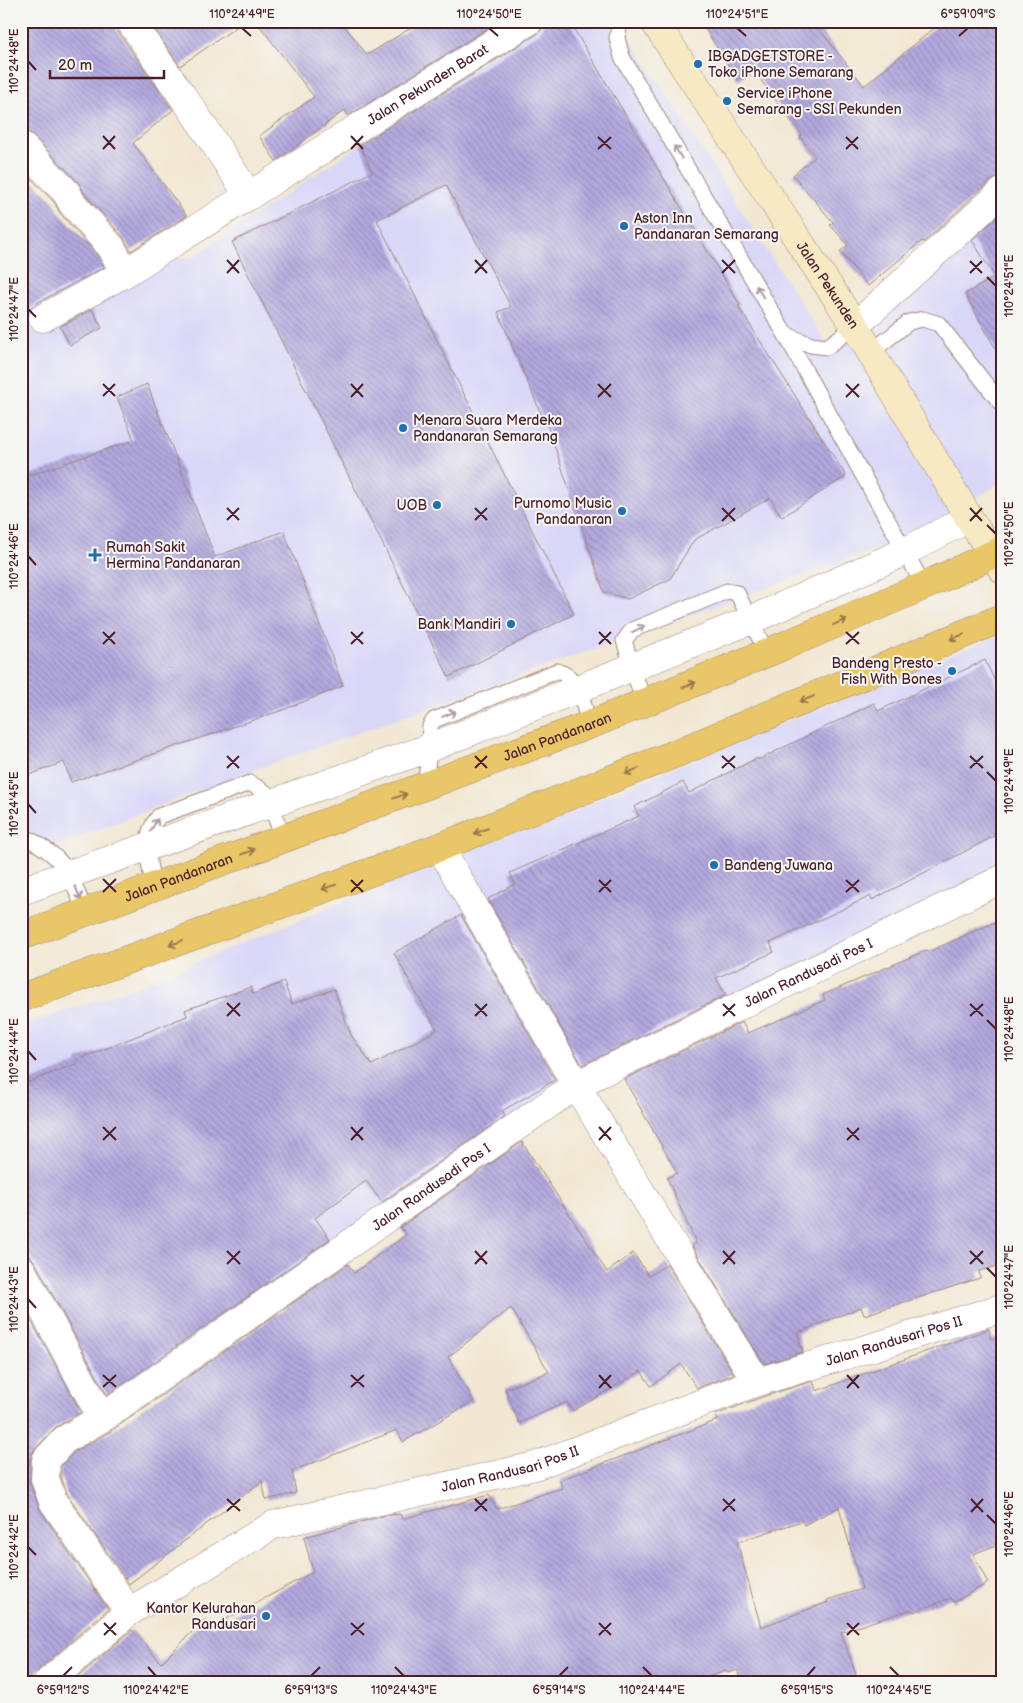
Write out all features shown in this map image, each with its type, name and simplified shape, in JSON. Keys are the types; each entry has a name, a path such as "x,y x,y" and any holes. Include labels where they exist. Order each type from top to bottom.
{"main road":[{"name":"Jalan Pekunden","path":"654,21 856,326 969,518 999,558"},
{"name":"Jalan Pandanaran","path":"21,936 590,725 767,654 924,586 999,558"},
{"path":"21,998 440,847 677,753 1002,618"}],"street":[{"path":"130,21 193,111 248,196"},
{"name":"Jalan Pekunden Barat","path":"43,318 125,273 529,21"},
{"path":"21,145 55,179 72,203 111,247 125,273"},
{"path":"856,326 1002,192"},
{"path":"21,891 429,748 751,620 906,550 969,518"},
{"path":"440,847 576,1086 757,1382"},
{"name":"Jalan Randusadi Pos I","path":"129,1612 53,1501 45,1480 46,1460 64,1440 102,1418 576,1086 1002,878"},
{"path":"21,1269 102,1418"},
{"name":"Jalan Randusari Pos II","path":"48,1682 129,1612 273,1526 535,1466 757,1382 1002,1308"}],"lane":[{"path":"620,21 617,38 622,57 785,334 906,550 924,586"},
{"path":"871,352 909,322 923,319 939,324 1002,405"},
{"path":"785,334 811,345 827,347 856,326"},
{"path":"751,620 767,654"},
{"path":"632,667 644,703"},
{"path":"578,688 590,725"},
{"path":"426,786 429,748"},
{"path":"271,804 284,839"},
{"path":"21,835 46,847 70,874 85,912"},
{"path":"145,847 154,888"}],"shaded area":[{"path":"544,21 619,21 827,344 1002,188 1002,482 918,534 251,771 21,859 21,253 191,258"},
{"path":"1002,634 1002,863 988,873 592,1065 126,1386 21,1401 21,1026 135,987"}],"building":[{"path":"21,21 115,21 117,30 173,110 133,143 187,216 131,251 123,237 85,194 78,182 32,134 21,130"},
{"path":"149,21 245,21 180,66"},
{"path":"256,21 341,21 367,55 422,21 499,21 348,116 345,110 276,161 259,136 314,97"},
{"path":"544,21 569,21 740,305 738,306 846,476 782,517 770,498 694,540 670,579 628,599 604,592 544,415 542,416 498,312 511,307 446,185 377,220 574,614 449,677 232,242 372,172 360,145 537,34 542,29"},
{"path":"700,21 813,21 864,86 943,21 1002,21 1002,177 991,180 924,242 922,241 868,286 840,252 848,245 830,225 833,222 793,175 815,157 800,137 802,135 753,70 738,80"},
{"path":"21,168 54,202 60,213 98,256 104,267 35,304 21,315"},
{"path":"1002,213 1002,360 965,294 995,277 972,240"},
{"path":"92,309 102,328 70,345 60,327"},
{"name":"Rumah Sakit Hermina Pandanaran","path":"147,384 215,557 284,531 343,686 280,711 71,782 64,762 21,778 21,478 134,440 117,397"},
{"path":"985,660 1002,697 1002,832 872,900 871,896 770,943 774,952 716,978 726,995 582,1065 488,899 515,884 510,873 639,816 634,807 683,782 689,793 757,758 758,760 874,703 878,711"},
{"path":"461,915 555,1080 502,1111 505,1116 382,1202 366,1181 315,1218 330,1239 107,1395 35,1262 29,1255 21,1253 21,1085 78,1063 77,1060 187,1016 185,1010 251,987 253,994 284,982 292,1004 334,989 351,1035 372,1065 437,1030 394,953"},
{"path":"1002,919 1002,1265 979,1271 980,1278 864,1315 861,1307 797,1333 803,1352 764,1364 692,1246 696,1243 667,1178 677,1173 624,1079 742,1022 748,1033 825,1000 823,995"},
{"path":"522,1142 607,1272 633,1253 649,1276 667,1264 734,1374 697,1388 681,1364 651,1386 641,1371 573,1411 567,1402 519,1423 505,1389 549,1372 511,1308 448,1357 474,1401 403,1442 397,1430 292,1471 296,1493 266,1500 262,1481 129,1584 67,1494 61,1477 61,1466 74,1452 111,1431 348,1264 354,1273 406,1235 400,1227"},
{"path":"21,1302 81,1412 56,1427 34,1450 30,1459 30,1484 40,1510 108,1609 38,1670 33,1682 21,1682"},
{"path":"989,1329 991,1339 1002,1336 1002,1543 973,1554 988,1583 954,1602 951,1598 913,1612 912,1609 841,1632 856,1675 838,1682 740,1682 738,1670 727,1673 726,1671 692,1682 72,1682 132,1630 161,1663 204,1620 212,1627 313,1572 304,1537 387,1515 400,1514 402,1519 489,1495 497,1509 562,1488 560,1480 718,1420 715,1415 762,1397 813,1381 816,1391","holes":["839,1507 862,1589 827,1600 828,1602 761,1627 737,1542 802,1521 804,1525"]}],"place":[{"name":"IBGADGETSTORE - Toko iPhone Semarang","path":"698,64"},
{"name":"Service iPhone Semarang - SSI Pekunden","path":"727,101"},
{"name":"Aston Inn Pandanaran Semarang","path":"624,226"},
{"name":"Menara Suara Merdeka Pandanaran Semarang","path":"403,428"},
{"name":"UOB","path":"437,505"},
{"name":"Purnomo Music Pandanaran","path":"622,511"},
{"name":"Rumah Sakit Hermina Pandanaran","path":"95,555"},
{"name":"Bank Mandiri","path":"511,624"},
{"name":"Bandeng Presto - Fish With Bones","path":"952,671"},
{"name":"Bandeng Juwana","path":"714,865"},
{"name":"Kantor Kelurahan Randusari","path":"266,1616"}]}
